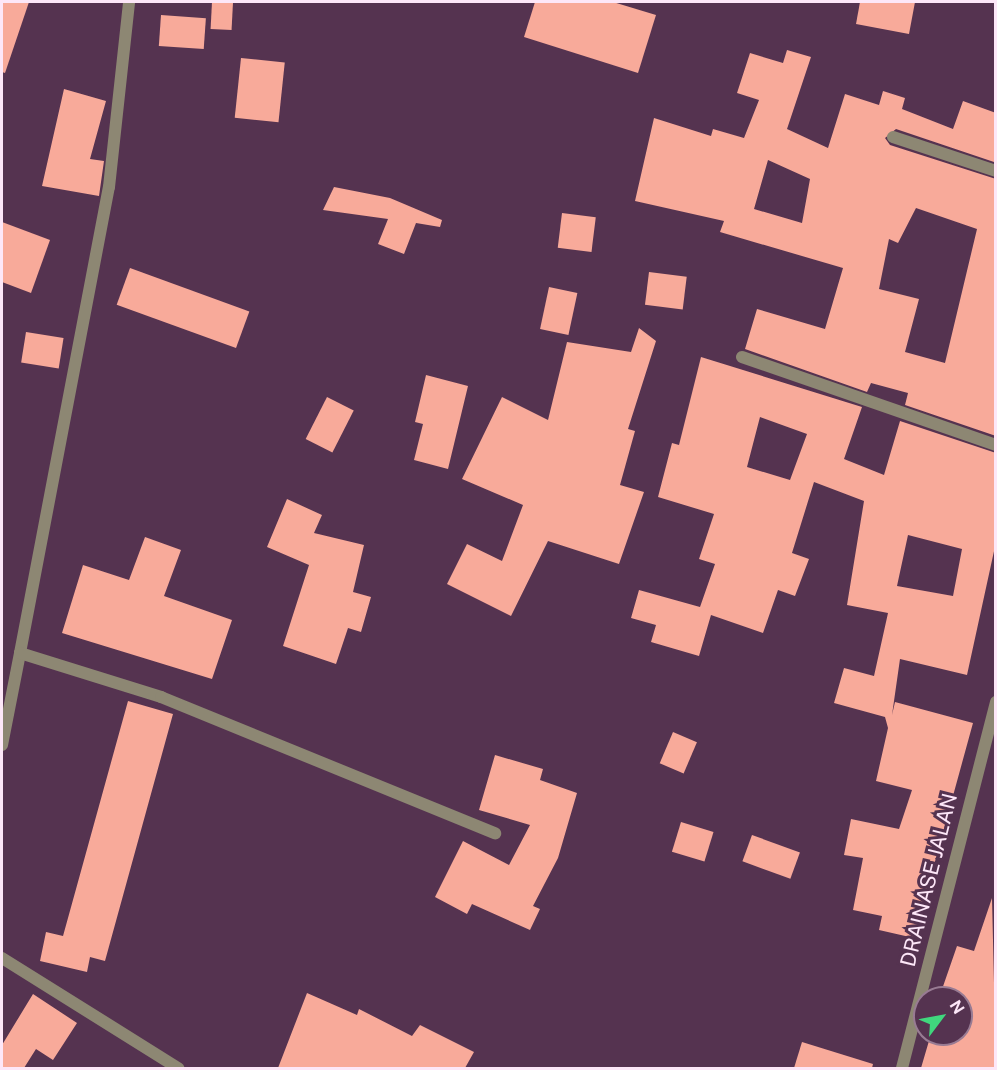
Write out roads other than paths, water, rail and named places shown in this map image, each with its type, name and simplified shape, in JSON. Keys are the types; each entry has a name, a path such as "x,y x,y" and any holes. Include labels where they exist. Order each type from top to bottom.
{"street":[{"path":"2,746 109,187 129,2"},
{"path":"893,137 996,171"},
{"path":"742,357 996,446"},
{"path":"20,653 161,697 495,832"},
{"name":"DRAINASE JALAN","path":"902,1068 996,702"},
{"path":"2,958 178,1068"}]}
